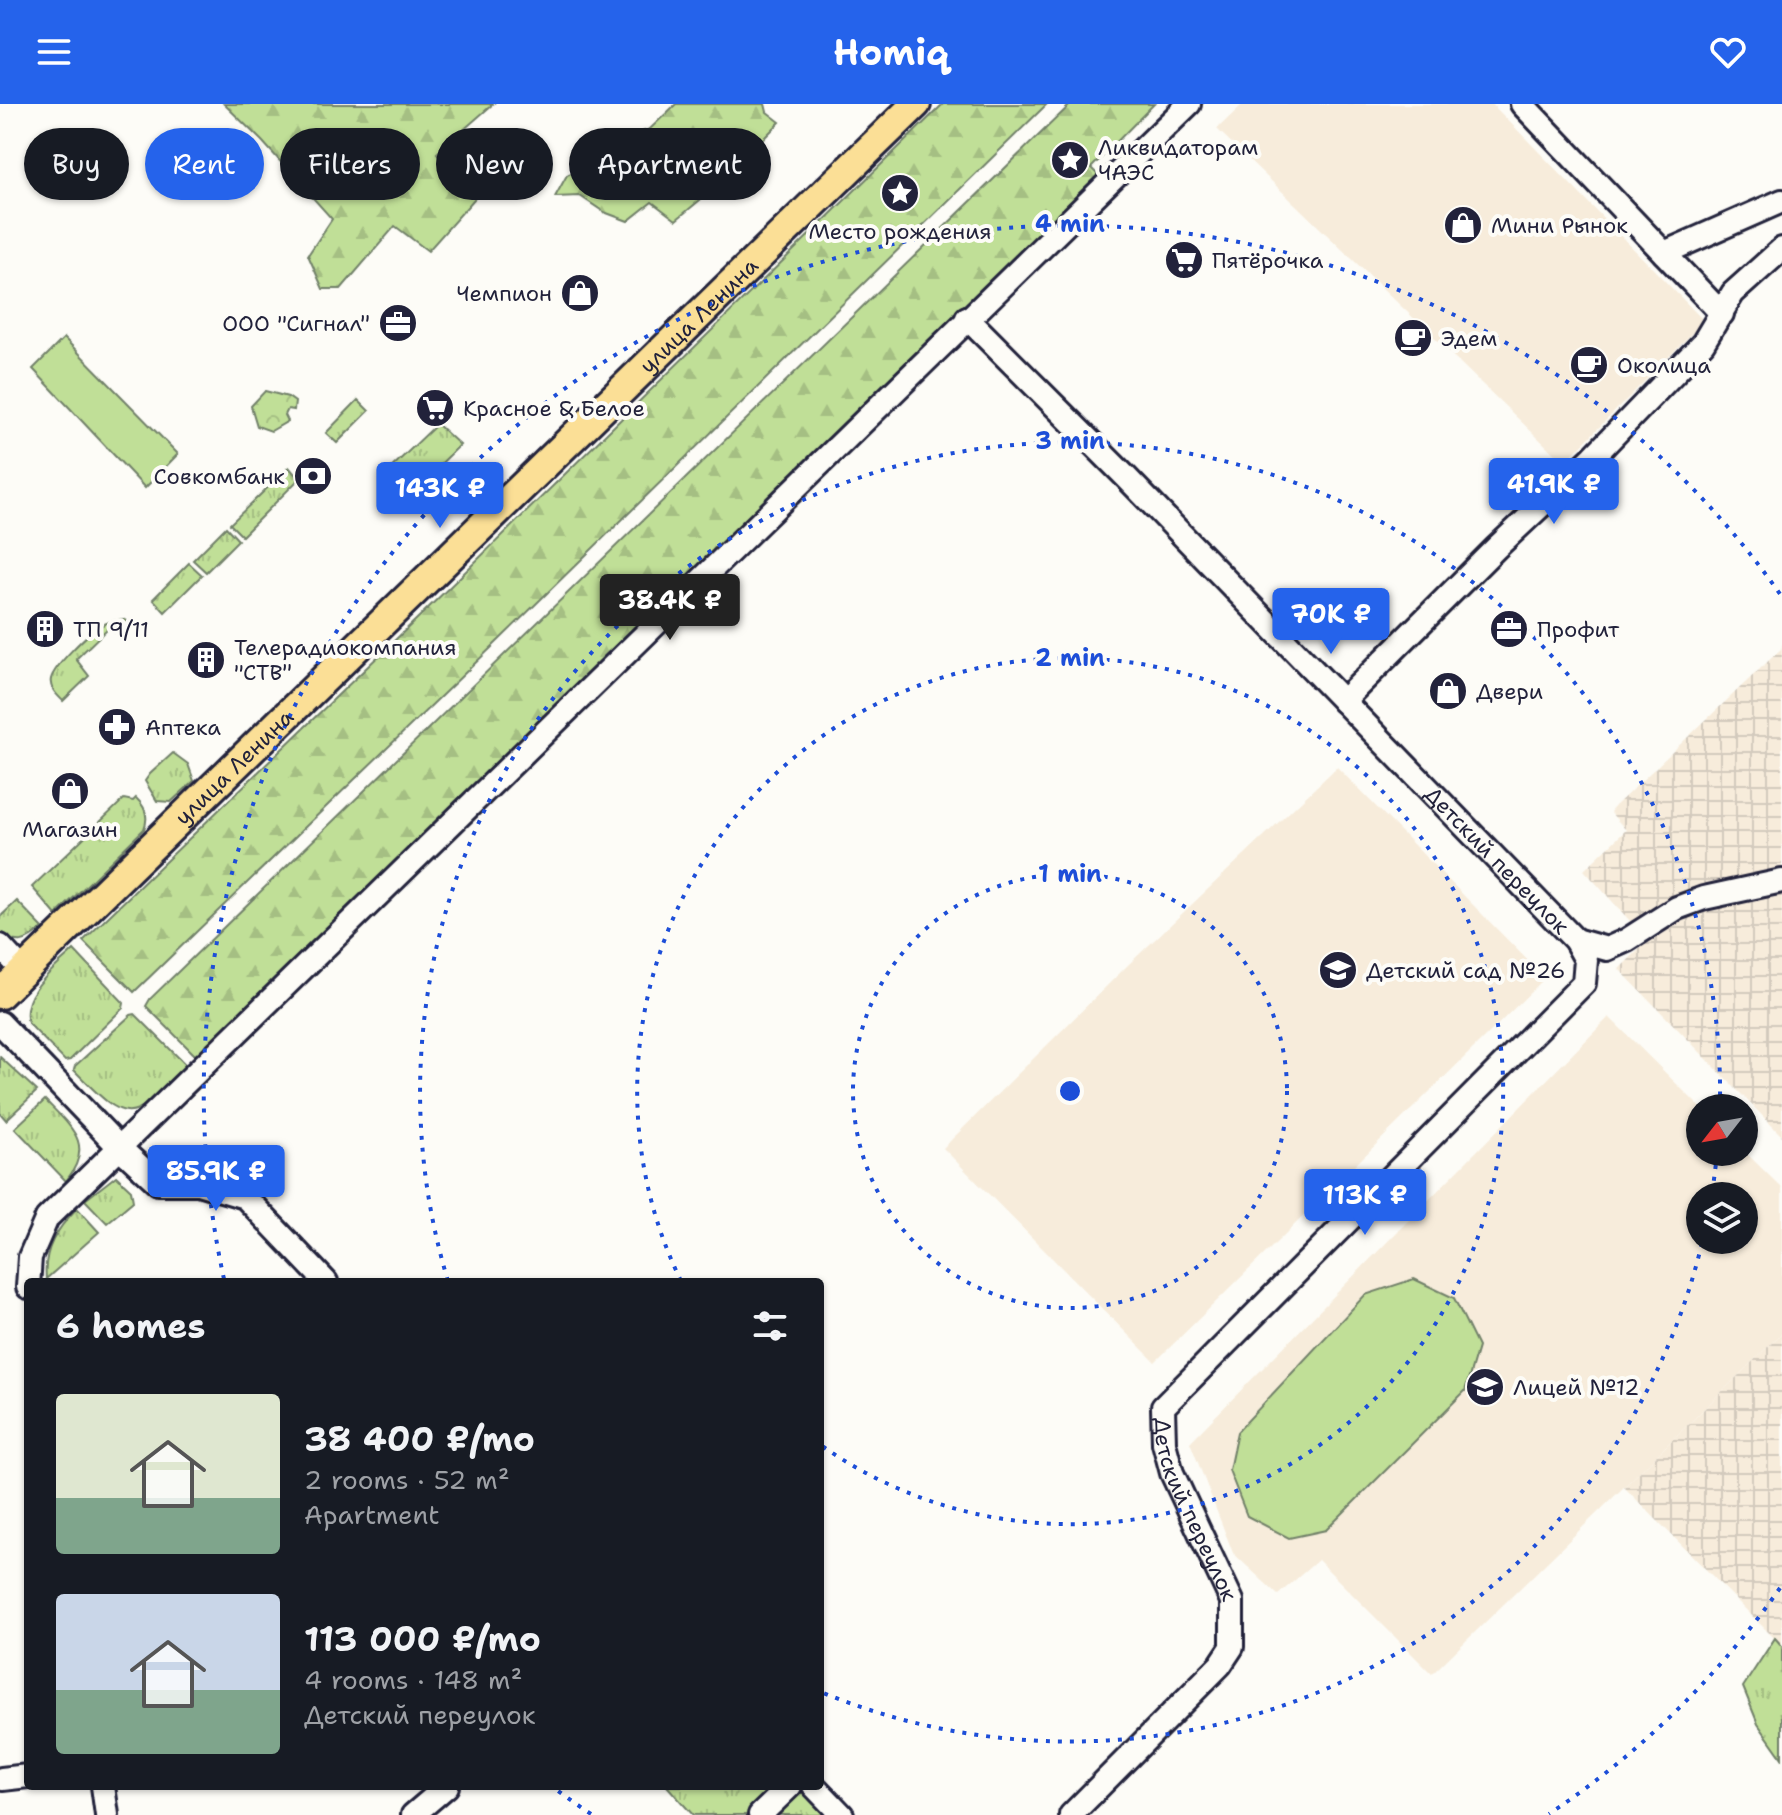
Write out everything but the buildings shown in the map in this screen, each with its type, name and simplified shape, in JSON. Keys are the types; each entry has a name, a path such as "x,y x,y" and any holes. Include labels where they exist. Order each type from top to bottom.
{"main road":[{"name":"улица Ленина","path":"0,994 916,104"}],"street":[{"path":"29,1278 30,1257 47,1218 1189,104"},
{"path":"1522,104 1722,314"},
{"path":"1664,253 1782,201"},
{"path":"1343,701 1496,548 1593,457 1703,343 1733,293 1782,249"},
{"name":"Детский переулок","path":"967,318 1575,940 1586,960 1584,983 1163,1407 1164,1443 1172,1473 1232,1601 1232,1647 1220,1665 1071,1815"},
{"path":"1575,940 1607,949 1677,908 1704,898 1782,881"},
{"path":"0,946 24,972"},
{"path":"0,1023 120,1148 158,1183 198,1183 245,1197 322,1278"},
{"path":"2,1779 24,1776"},
{"path":"104,1790 107,1815"},
{"path":"413,1815 442,1790"},
{"path":"760,1815 786,1790"},
{"path":"818,1790 842,1815"}],"shaded area":[{"name":"Мини Рынок","path":"1243,104 1492,104 1704,321 1564,463 1217,129"},
{"path":"1782,644 1782,1136 1758,1111 1758,1094 1741,1094 1619,969 1648,941 1584,870 1626,830 1610,812 1615,806 1781,649"},
{"path":"1337,767 1545,978 1155,1362 943,1148 1130,963"},
{"name":"Лицей №12","path":"1609,1017 1687,1094 1686,1166 1758,1165 1782,1188 1782,1333 1432,1674 1318,1560 1278,1595 1233,1553 1190,1442"},
{"path":"1782,1333 1782,1646 1624,1487"}],"green space":[{"path":"224,104 493,104 466,128 436,128 436,200 473,200 428,251 395,226 341,289 323,289 308,255 332,219 315,200 420,200 420,128 280,128 280,161 264,143 264,128 249,128"},
{"path":"676,104 765,104 767,112 780,122 771,131 771,128 651,128"},
{"path":"943,104 1047,104 134,992 83,941"},
{"path":"1071,104 1154,104 1091,168 1100,177 196,1056 146,1006 150,999"},
{"path":"567,175 569,196 555,197"},
{"path":"586,200 700,200 676,220 652,202 628,221 604,212"},
{"path":"64,338 178,454 145,488 33,369"},
{"path":"265,391 295,402 294,410 288,409 285,415 288,421 271,431 257,426 251,406"},
{"path":"358,400 369,411 337,443 326,433"},
{"path":"437,424 460,445 401,503 386,489 397,480 388,471"},
{"path":"289,467 299,479 242,536 230,524"},
{"path":"226,527 238,540 206,572 193,560"},
{"path":"189,563 202,575 165,612 153,599"},
{"path":"124,619 127,621 125,641 109,627 76,659 89,676 63,701 51,685 58,666 94,630"},
{"path":"173,753 188,764 194,781 171,802 157,801 145,781"},
{"path":"136,798 146,812 144,829 56,915 32,887 124,799 133,801"},
{"path":"17,901 43,928 22,941 11,940 0,931 0,917"},
{"path":"74,950 124,1003 123,1008 70,1060 65,1061 28,1023 27,1012 34,991"},
{"path":"135,1014 187,1066 154,1099 131,1111 108,1102 74,1070"},
{"path":"0,1057 37,1091 6,1120 0,1113"},
{"path":"45,1100 71,1128 79,1146 75,1168 66,1181 15,1128"},
{"path":"116,1176 131,1190 133,1201 107,1223 85,1200"},
{"path":"77,1208 99,1232 46,1278 49,1249 63,1224"},
{"path":"1414,1279 1454,1298 1478,1347 1465,1391 1326,1530 1289,1538 1247,1516 1229,1470 1237,1432 1365,1295"},
{"path":"1775,1638 1782,1646 1782,1758 1758,1724 1743,1687"},
{"path":"671,1790 776,1790 752,1815 693,1815"},
{"path":"795,1790 803,1790 827,1815 767,1815"}],"place":[{"name":"Ликвидаторам ЧАЭС","path":"1070,160"},
{"name":"Место рождения","path":"900,193"},
{"name":"Мини Рынок","path":"1463,225"},
{"name":"Пятёрочка","path":"1184,260"},
{"name":"Чемпион","path":"580,293"},
{"name":"ООО \"Сигнал\"","path":"398,323"},
{"name":"Эдем","path":"1413,338"},
{"name":"Околица","path":"1589,365"},
{"name":"Красное & Белое","path":"435,408"},
{"name":"Совкомбанк","path":"313,476"},
{"name":"ТП 9/11","path":"45,629"},
{"name":"Профит","path":"1509,629"},
{"name":"Телерадиокомпания \"СТВ\"","path":"206,660"},
{"name":"Двери","path":"1448,691"},
{"name":"Аптека","path":"117,727"},
{"name":"Магазин","path":"70,791"},
{"name":"Детский сад №26","path":"1338,970"},
{"name":"Лицей №12","path":"1485,1387"}]}
